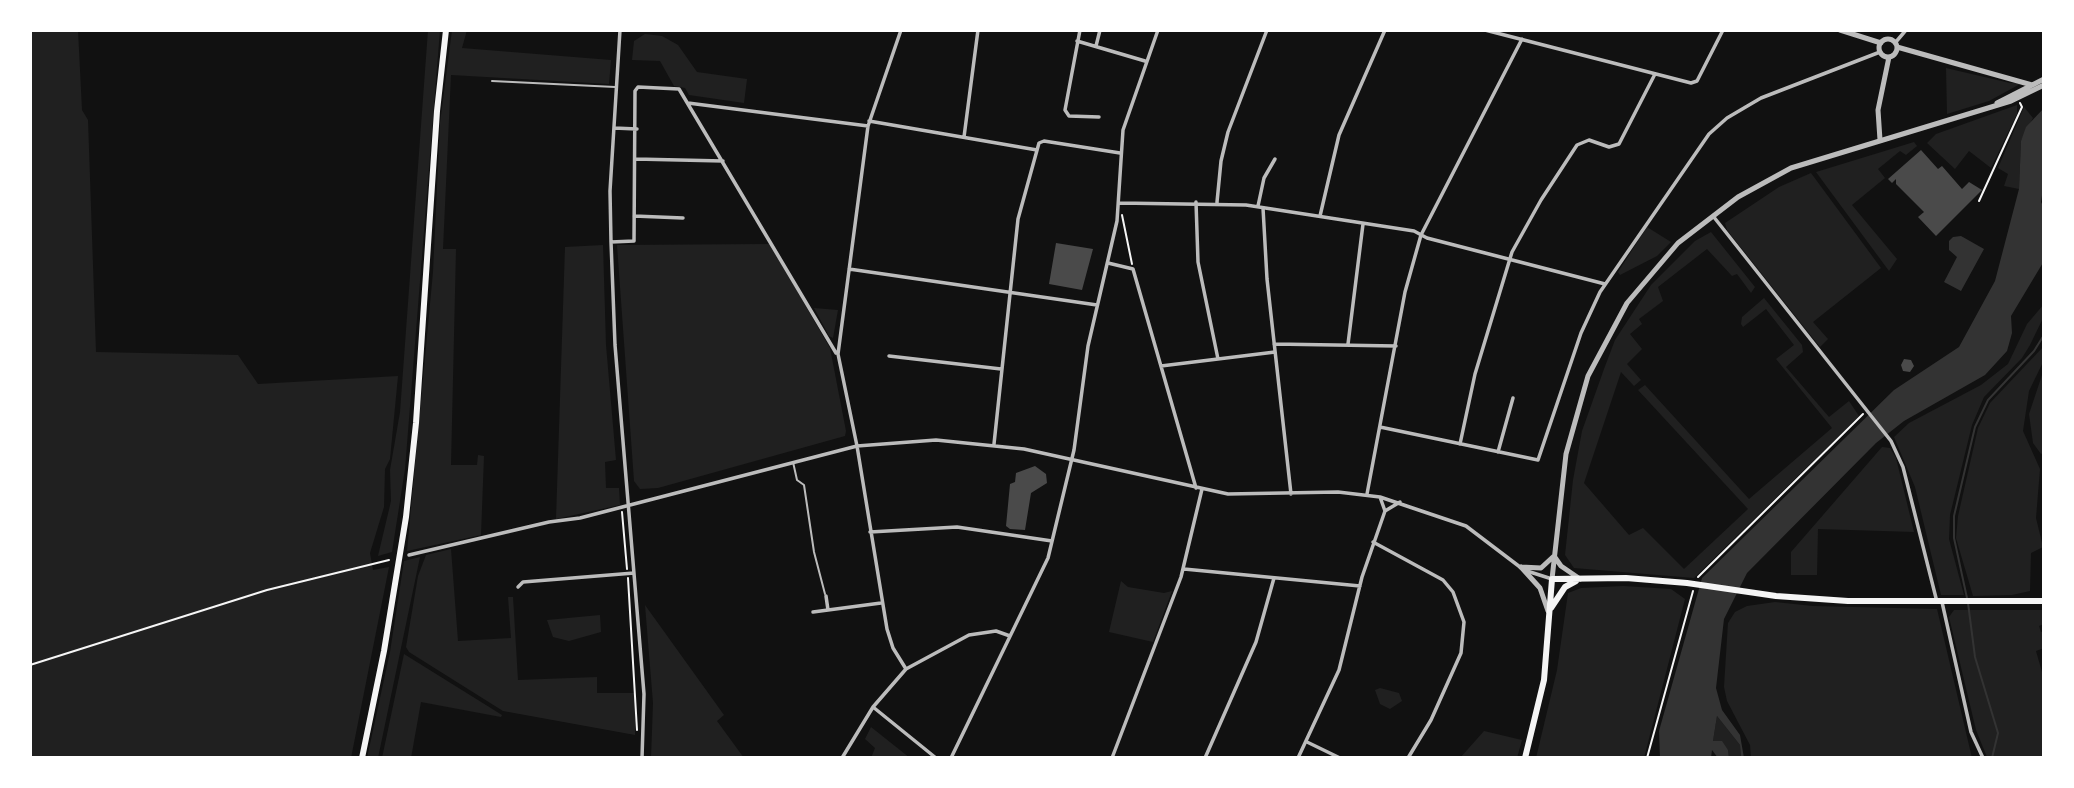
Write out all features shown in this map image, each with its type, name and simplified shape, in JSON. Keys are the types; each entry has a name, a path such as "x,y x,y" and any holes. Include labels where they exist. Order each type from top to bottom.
{"main road":[{"path":"362,758 384,651 406,517 417,410 437,111 446,30"},
{"path":"1525,758 1544,680 1552,579 1695,584 1848,600 2044,601"},
{"path":"1550,610 1565,587 1581,579"}],"street":[{"path":"620,30 613,128 611,242 615,345 644,694 642,758"},
{"path":"838,354 869,123 901,30"},
{"path":"964,137 978,30"},
{"path":"1080,30 1065,110 1069,116 1099,117"},
{"path":"1096,46 1100,30"},
{"path":"951,758 1048,558 1071,460 1097,305 1118,212 1123,130 1158,30"},
{"path":"1217,202 1228,132 1268,30"},
{"path":"1320,216 1340,132 1385,30"},
{"path":"1486,30 1691,83 1697,80 1723,30"},
{"path":"1840,30 1881,43 1888,39 1896,45 2032,85"},
{"path":"1880,140 1878,110 1889,57 1895,53 1896,45 1906,30"},
{"path":"1367,494 1405,292 1421,235 1522,39"},
{"path":"1077,41 1146,62"},
{"path":"1880,52 1881,43"},
{"path":"1880,52 1889,57"},
{"path":"1380,427 1538,460 1581,334 1605,284 1691,157 1716,127 1760,98 1880,52"},
{"path":"1460,444 1477,369 1510,260 1541,200 1577,145 1589,140 1609,147 1619,144 1655,74"},
{"path":"1987,108 2044,79"},
{"path":"1521,567 1552,579 1570,432 1597,356 1618,317 1646,278 1685,237 1756,185 1791,168 1987,108 2044,85"},
{"path":"611,242 634,241 637,129 634,108 638,87 680,89 838,354 857,446 881,603 889,638 906,670"},
{"path":"688,103 869,123 1037,150"},
{"path":"613,128 637,129"},
{"path":"994,444 1018,219 1037,150 1041,141 1120,153"},
{"path":"635,159 723,160"},
{"path":"1275,159 1265,178 1261,207 1291,494"},
{"path":"1196,202 1198,261 1218,359"},
{"path":"1119,203 1217,202 1320,216 1421,235 1605,284"},
{"path":"1712,215 1888,437 1903,467 1940,602 1970,732 1982,756"},
{"path":"634,216 683,218"},
{"path":"1348,344 1363,224"},
{"path":"1108,263 1133,269 1196,488"},
{"path":"849,269 1097,305"},
{"path":"1274,344 1396,346"},
{"path":"1161,366 1275,352"},
{"path":"890,356 1002,369"},
{"path":"1498,452 1513,398"},
{"path":"409,555 621,507 857,446 916,440 994,444 1237,495 1367,494 1400,502 1466,526 1521,567 1544,595 1549,620"},
{"path":"1112,758 1184,569 1202,489"},
{"path":"1380,497 1385,511"},
{"path":"1298,758 1339,670 1360,586 1385,511 1400,502"},
{"path":"870,532 957,527 1052,541"},
{"path":"1373,542 1415,562 1443,580 1453,592 1464,622 1461,653 1431,720 1408,758"},
{"path":"1521,567 1541,568 1554,556"},
{"path":"1554,556 1560,566 1581,579"},
{"path":"1184,569 1360,586"},
{"path":"518,587 523,582 634,573"},
{"path":"1205,758 1256,642 1274,578"},
{"path":"826,596 828,610"},
{"path":"813,612 881,603"},
{"path":"842,758 873,707 906,670 970,635 988,631 1010,636"},
{"path":"873,707 936,758"},
{"path":"1306,741 1340,758"}],"lane":[{"path":"492,81 616,88"},
{"path":"793,461 797,480 804,485 814,552 826,596"},
{"path":"389,560 409,555"}],"path":[{"path":"1979,201 2022,107 2019,101"},
{"path":"1118,212 1123,215 1133,269"},
{"path":"1647,758 1695,584 1867,413"},
{"path":"621,507 638,739"},
{"path":"30,665 267,590 389,560"}],"shaded area":[{"path":"30,30 78,30 82,110 88,120 96,352 238,355 258,384 398,376 390,459 385,469 384,507 370,553 373,570 389,567 351,758 30,758"},
{"path":"428,30 440,30 405,469 392,552 378,556 391,501 390,470 400,412"},
{"path":"452,30 467,30 462,48 611,60 609,84 451,75 443,249 456,249 451,465 477,465 478,455 484,456 481,535 407,551 433,272 440,123"},
{"path":"645,34 662,36 678,45 697,72 747,79 744,103 689,95 685,88 674,86 660,61 632,60 634,41"},
{"path":"1946,68 2010,83 2022,83 1989,101 1947,114"},
{"path":"2017,105 2017,114 1991,168 1969,151 1955,169 1927,143 1936,134"},
{"path":"2024,107 2033,118 2021,141 2019,189 2004,186 2008,174 1998,168"},
{"path":"2044,108 2044,182 2041,202 2044,208 2044,261 2011,316 2012,333 2007,351 1985,375 1904,421 1876,443 1747,573 1724,619 1716,688 1722,710 1740,735 1744,758 1741,758 1740,745 1717,716 1713,741 1722,741 1728,750 1729,758 1718,758 1712,750 1711,758 1660,758 1659,731 1702,578 1894,390 1959,347 1995,281 2019,189 2021,141 2026,127"},
{"path":"1914,142 1917,146 1906,155 1900,151 1878,169 1885,178 1852,205 1897,259 1889,271 1816,172"},
{"path":"1811,173 1881,268 1813,322 1828,339 1820,347 1727,230 1725,223 1779,187"},
{"path":"1647,227 1671,242 1657,256 1620,275 1618,272"},
{"path":"1711,232 1755,287 1751,293 1737,274 1732,276 1707,249 1658,287 1663,301 1639,319 1642,324 1630,334 1642,349 1627,364 1641,380 1634,386 1621,372 1584,483 1629,535 1643,528 1684,569 1748,509 1638,390 1645,385 1749,499 1832,428 1776,359 1794,345 1766,309 1743,327 1741,324 1742,317 1764,298 1802,345 1803,352 1786,367 1829,417 1849,401 1859,416 1694,578 1574,568 1565,555 1573,480 1582,431 1615,340 1651,285 1695,241"},
{"path":"1961,236 1984,249 1961,291 1944,282 1957,257 1949,250 1949,241 1953,237"},
{"path":"770,244 830,348 845,436 658,488 640,489 634,481 617,245"},
{"path":"603,245 606,345 616,460 605,462 606,488 619,488 620,505 556,519 565,247"},
{"path":"2044,304 2044,316 2030,345 2022,358 1984,397 1972,425 1950,515 1949,539 1964,595 1941,595 1915,487 1894,437 1909,423 1981,385 2008,364 2027,324"},
{"path":"814,308 838,310 833,338 829,336"},
{"path":"2044,346 2044,360 2029,391 2023,431 2040,469 2036,518 2043,547 2031,553 2030,591 2012,595 1973,596 1956,538 1958,516 1978,428 1990,403"},
{"path":"2044,369 2044,453 2041,454 2033,443 2029,414"},
{"path":"1882,447 1890,448 1896,458 1914,532 1818,529 1817,575 1791,575 1791,552"},
{"path":"451,549 458,641 511,638 508,597 513,597 518,680 597,677 597,693 635,693 635,735 503,711 409,652 406,647 418,576 426,555"},
{"path":"420,557 378,758 367,758 390,652 404,561"},
{"path":"1121,581 1128,587 1164,593 1172,591 1153,642 1109,632"},
{"path":"1623,586 1671,589 1685,599 1644,758 1536,758 1557,670 1568,593 1581,588"},
{"path":"1775,602 1813,606 1937,609 1972,758 1751,758 1750,745 1727,701 1724,687 1728,623 1735,612 1747,606"},
{"path":"645,605 724,715 717,721 744,758 651,758 653,703"},
{"path":"1954,610 2044,610 2044,624 2039,626 2041,632 2044,631 2044,648 2036,651 2044,679 2044,758 1987,757 1976,730 1949,617"},
{"path":"600,615 601,632 569,641 553,637 547,620"},
{"path":"404,654 502,715 501,717 421,702 411,758 382,758"},
{"path":"1380,688 1399,693 1402,701 1390,709 1380,704 1375,690"},
{"path":"1717,716 1740,745 1741,758 1729,758 1728,750 1713,741"},
{"path":"871,727 910,758 871,758 875,748 865,739"},
{"path":"1484,731 1522,740 1517,758 1460,758"}],"building":[{"path":"1921,150 1938,169 1942,166 1962,189 1969,182 1982,190 1936,236 1918,217 1924,212 1896,184 1896,179 1892,183 1888,179"},
{"path":"1056,243 1093,249 1082,290 1049,284"},
{"path":"1904,359 1911,360 1914,366 1910,372 1903,371 1901,365"},
{"path":"1035,466 1046,474 1047,483 1031,493 1025,530 1010,529 1006,526 1010,484 1015,482 1016,473"}],"waterway":[{"path":"1967,598 1954,538 1954,516 1975,427 1988,400 2034,351 2044,335"},
{"path":"1968,603 1975,657 1998,733 1992,758"}]}
